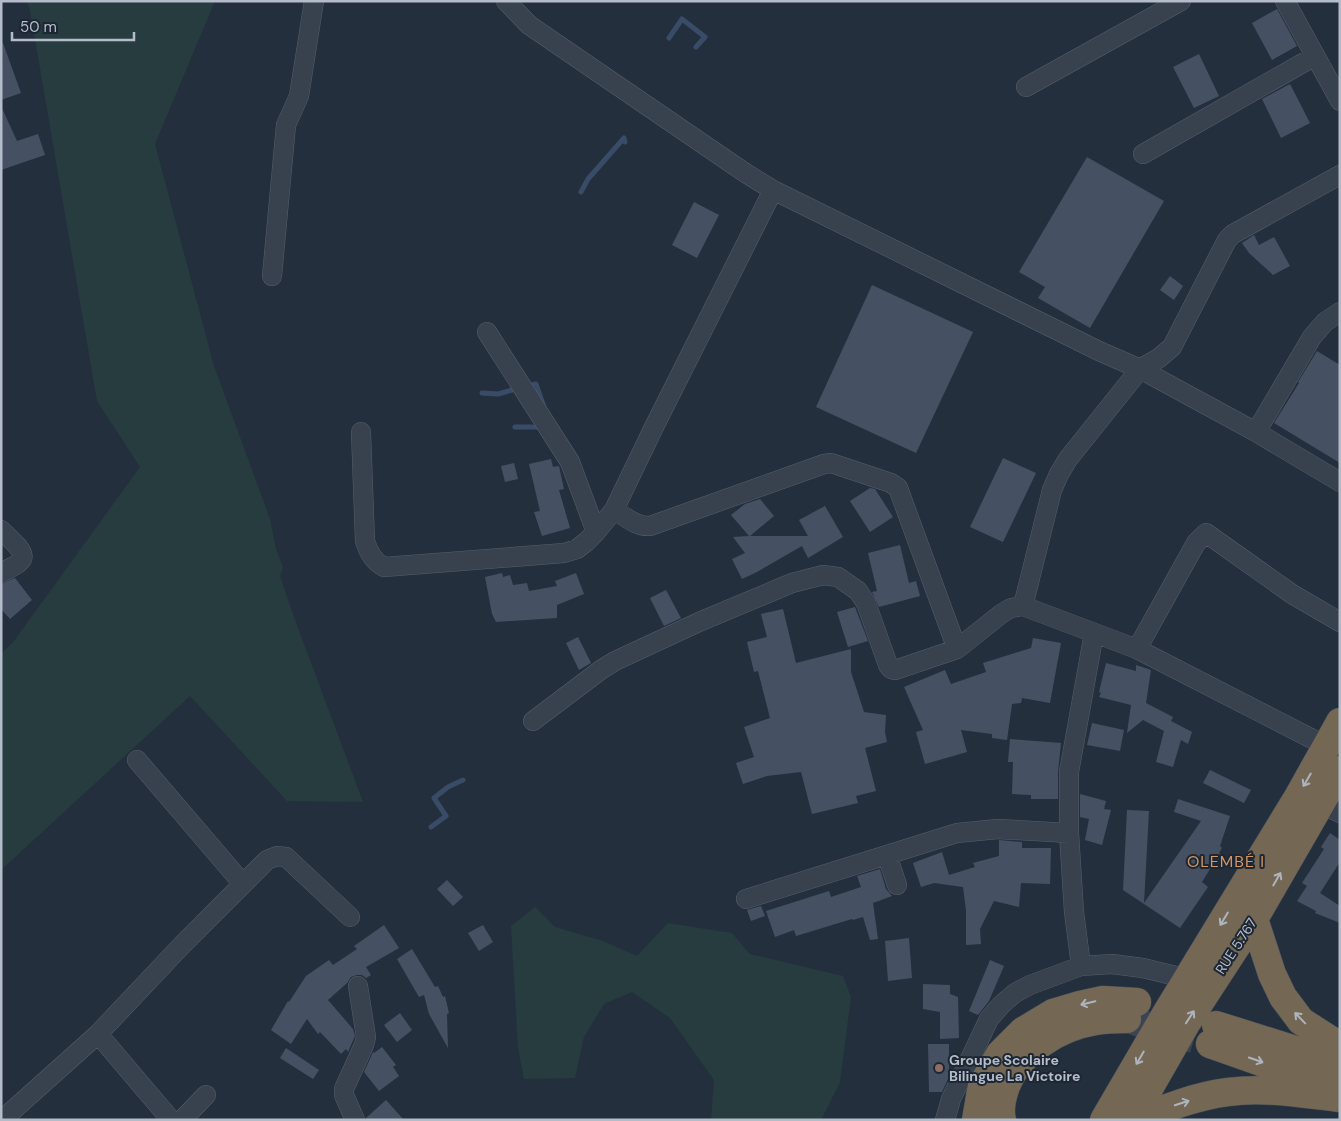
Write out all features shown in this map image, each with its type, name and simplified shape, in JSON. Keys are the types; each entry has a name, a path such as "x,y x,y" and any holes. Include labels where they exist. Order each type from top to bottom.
{"highway":[{"path":"1104,1120 1167,1012 1298,797 1340,722"},
{"name":"RUE 5.767","path":"1131,1120 1187,1022 1254,919 1330,809 1340,770"},
{"path":"1254,919 1272,974 1283,997 1301,1021 1340,1046"},
{"path":"976,1120 982,1085 1000,1054 1023,1031 1053,1013 1103,1000 1132,1010 1063,1031 1032,1049 1011,1073 1001,1099 1002,1120"},
{"path":"1340,1064 1213,1034 1340,1089"},
{"path":"1136,1120 1184,1102 1228,1092 1270,1090 1340,1098"}],"street":[{"path":"272,276 286,126 299,96 314,1"},
{"path":"506,1 529,25 736,167 773,190 1099,351 1140,369 1256,432 1340,482"},
{"path":"1026,87 1181,1"},
{"path":"1285,1 1340,101"},
{"path":"1143,154 1315,56"},
{"path":"1024,606 1052,490 1059,474 1068,459 1140,369 1159,358 1172,347 1227,240 1232,234 1340,175"},
{"path":"361,432 365,541 367,549 378,564 384,566 564,553 577,549 596,532 614,510 773,190"},
{"path":"1256,432 1312,337 1325,322 1340,312"},
{"path":"487,332 570,462 596,532"},
{"path":"614,510 638,525 650,526 824,464 831,464 891,483 898,488 957,649"},
{"path":"1,530 23,554 20,562 1,573"},
{"path":"1137,650 1196,543 1206,533 1292,594 1340,622"},
{"path":"533,721 615,661 699,622 792,583 823,575 838,577 858,591 866,602 891,669 895,670 957,649 1000,614 1011,608 1024,606 1137,650 1326,746"},
{"path":"1081,966 1074,912 1069,833 1069,772 1094,633"},
{"path":"137,760 242,884"},
{"path":"746,899 957,833 998,829 1069,833"},
{"path":"886,855 897,885"},
{"path":"2,1120 98,1034 182,945 267,860 277,856 286,858 350,917"},
{"path":"945,1120 951,1098 989,1019 1015,993 1030,985 1081,966 1112,964 1144,968 1188,978"},
{"path":"355,1120 344,1096 344,1089 366,1037 358,986"},
{"path":"98,1034 171,1120"},
{"path":"182,1120 206,1095"}],"green space":[{"path":"27,1 215,1 155,144 214,366 270,519 276,549 283,567 280,576 363,802 287,801 190,696 1,870 1,654 14,641 140,467 97,401"},
{"path":"535,907 555,927 603,941 637,956 668,923 732,933 750,954 843,976 851,997 840,1082 821,1120 711,1120 714,1080 670,1018 632,992 604,1004 584,1037 575,1078 524,1079 518,1048 511,926"}],"building":[{"path":"1277,9 1297,46 1272,60 1252,23"},
{"path":"1,43 3,43 21,93 1,100"},
{"path":"1199,54 1219,96 1194,108 1173,67"},
{"path":"1290,84 1310,123 1281,138 1262,99"},
{"path":"1,106 17,141 38,134 45,155 1,170"},
{"path":"1087,157 1164,201 1090,328 1038,298 1045,287 1019,272"},
{"path":"694,202 719,215 697,258 672,245"},
{"path":"1254,235 1259,245 1274,237 1290,266 1273,275 1249,253 1242,243"},
{"path":"1170,276 1183,286 1174,300 1160,290"},
{"path":"872,285 973,332 916,453 816,407"},
{"path":"1317,351 1340,365 1340,463 1274,423"},
{"path":"1003,458 1036,473 1003,542 970,527"},
{"path":"551,459 553,467 559,466 564,489 559,490 570,528 542,536 534,512 540,511 529,464"},
{"path":"514,463 518,479 505,482 501,466"},
{"path":"870,488 875,489 893,517 870,532 850,501"},
{"path":"760,499 774,516 750,536 808,536 799,520 825,506 843,537 808,558 802,546 742,579 732,559 745,553 733,537 749,536 731,515 745,504"},
{"path":"900,545 909,583 916,581 920,596 879,607 872,592 877,591 868,553"},
{"path":"502,573 503,577 510,575 513,585 527,583 529,591 557,586 555,581 576,573 584,594 557,605 557,618 496,622 492,614 485,577"},
{"path":"15,578 32,600 10,619 1,609 1,584"},
{"path":"666,590 681,618 664,626 650,598"},
{"path":"855,607 868,641 848,647 837,612"},
{"path":"783,609 796,663 851,649 851,672 864,712 886,715 885,732 887,742 865,748 876,791 856,796 858,803 812,814 801,772 767,776 743,784 736,763 754,757 744,727 770,718 758,671 754,672 747,642 767,637 761,614"},
{"path":"578,637 591,663 579,670 566,643"},
{"path":"1033,638 1061,643 1050,703 1022,698 1021,703 1012,704 1007,740 992,738 992,734 961,730 967,752 925,764 916,732 923,730 904,687 945,670 951,684 986,672 983,663 1031,648"},
{"path":"1106,663 1136,671 1136,665 1151,670 1146,703 1173,717 1171,721 1192,732 1188,744 1181,740 1173,767 1156,762 1164,731 1143,720 1127,733 1131,705 1099,697"},
{"path":"1092,723 1124,730 1120,751 1087,745"},
{"path":"1010,739 1061,743 1058,799 1031,799 1031,795 1012,794 1013,762 1008,762"},
{"path":"1210,770 1251,790 1244,803 1203,783"},
{"path":"1080,794 1106,801 1104,809 1111,810 1102,845 1085,840 1089,819 1080,817"},
{"path":"1178,799 1230,816 1219,853 1227,859 1210,869 1202,882 1208,887 1180,928 1123,890 1127,810 1149,811 1144,903 1201,821 1174,812"},
{"path":"1330,833 1340,840 1340,862 1320,893 1340,906 1340,923 1315,913 1316,911 1297,901 1307,886 1302,883 1324,849 1321,847"},
{"path":"999,840 1022,842 1022,848 1051,848 1050,884 1021,883 1019,907 994,901 980,929 981,944 966,945 966,910 963,887 934,883 921,887 913,863 942,852 949,875 975,867 973,863 999,856"},
{"path":"880,869 886,889 892,896 873,903 878,939 870,940 863,917 796,936 794,930 775,937 766,911 829,891 831,897 861,887 857,876"},
{"path":"447,880 463,897 453,906 437,889"},
{"path":"761,906 765,916 751,921 747,910"},
{"path":"384,925 399,948 366,967 371,975 366,978 362,975 351,977 328,1000 353,1029 355,1036 348,1052 346,1049 341,1054 320,1032 318,1034 307,1019 291,1044 271,1030 288,1001 306,976 329,960 333,965 357,949 354,946"},
{"path":"483,925 493,942 479,951 468,933"},
{"path":"909,938 912,978 888,981 885,941"},
{"path":"412,949 435,987 438,986 443,997 445,996 449,1013 447,1014 448,1048 429,1014 424,995 419,997 397,959"},
{"path":"990,960 1004,966 989,1001 978,1015 969,1011"},
{"path":"923,984 950,985 950,994 958,997 959,1038 940,1039 940,1012 923,1009"},
{"path":"400,1013 412,1030 397,1042 384,1025"},
{"name":"Groupe Scolaire Bilingue La Victoire","path":"928,1044 949,1044 949,1077 942,1092 929,1092"},
{"path":"382,1047 396,1065 393,1067 399,1076 379,1091 364,1072 373,1052"},
{"path":"286,1048 319,1070 313,1079 280,1058"},
{"path":"386,1100 404,1120 366,1120 366,1118"}],"waterway":[{"path":"669,38 682,19 705,37 696,47"},
{"path":"581,192 588,179 624,138 625,142"},
{"path":"527,386 536,384 544,407"},
{"path":"482,393 498,394 519,388"},
{"path":"515,427 542,427"},
{"path":"431,827 446,816 434,798 448,787 463,780"}],"tunnel":[{"path":"1127,1019 1210,1044"}],"place":[{"name":"Groupe Scolaire Bilingue La Victoire","path":"939,1068"}],"district":[{"name":"OLEMBÉ I","path":"1226,861"}]}
